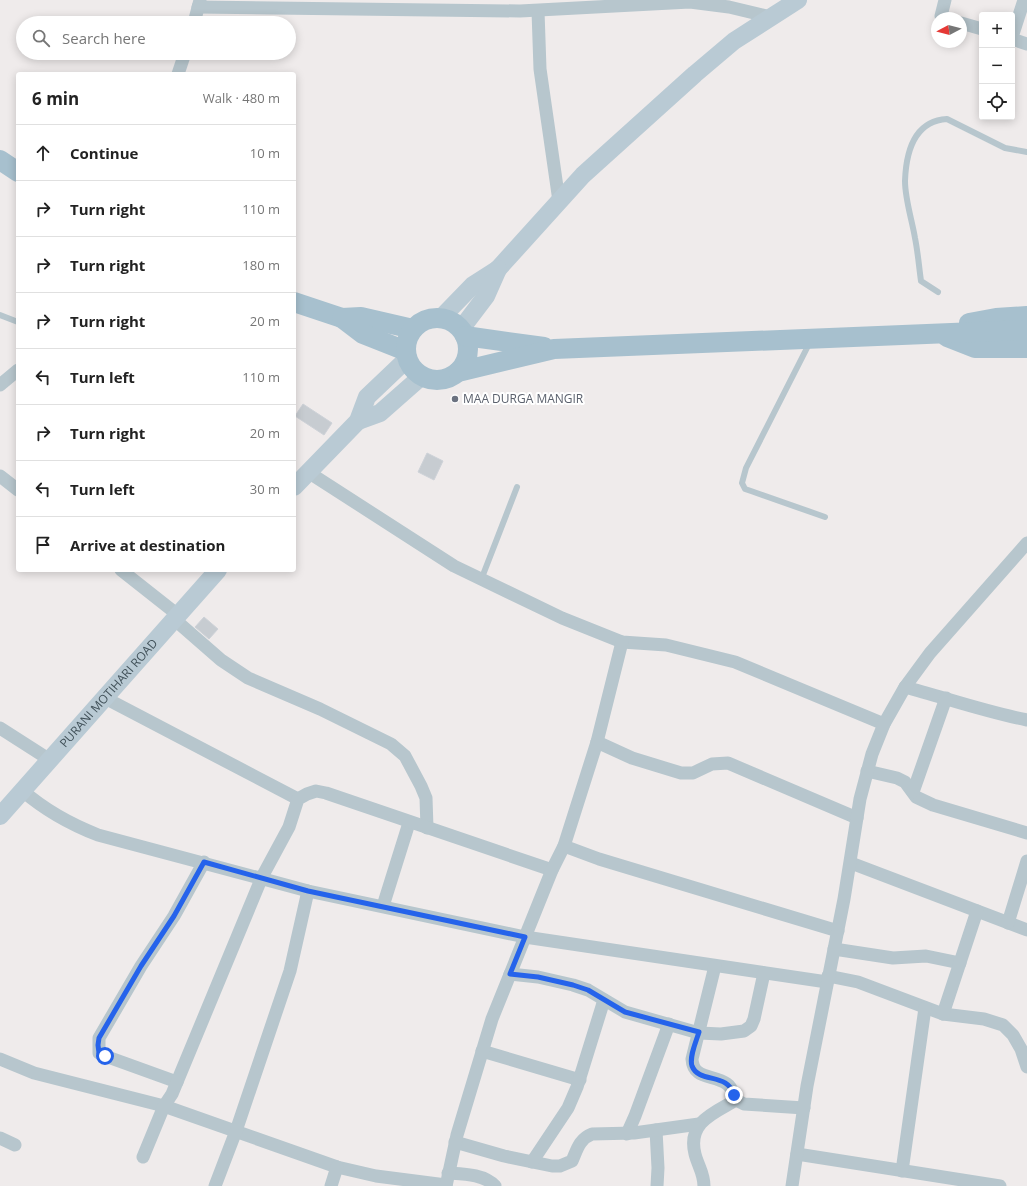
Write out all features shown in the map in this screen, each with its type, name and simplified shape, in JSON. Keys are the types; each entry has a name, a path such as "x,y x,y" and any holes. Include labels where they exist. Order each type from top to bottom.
{"main road":[{"path":"441,318 473,285 498,269 583,175 695,74 734,41 798,0"},
{"path":"0,160 16,171"},
{"path":"463,332 486,296 498,269"},
{"path":"296,303 342,318 360,318 414,329"},
{"path":"942,335 981,321 1027,316"},
{"path":"342,318 363,334 407,355"},
{"path":"458,372 463,366 468,351 463,332 455,324 441,318 426,320 414,329 407,343 407,355 416,372 429,379 445,379 458,372 554,349 942,335 1027,330"},
{"path":"463,332 554,349"},
{"path":"942,335 975,348 1027,348"},
{"path":"296,485 358,420 367,398 407,355"},
{"path":"358,420 380,413 422,376"},
{"name":"PURANI MOTIHARI ROAD","path":"0,816 216,572"}],"street":[{"path":"942,12 945,0"},
{"path":"1015,28 1024,0"},
{"path":"196,16 199,4 538,11 576,5 690,2 729,7 771,17"},
{"path":"538,11 540,69 559,201"},
{"path":"967,25 979,28"},
{"path":"1015,39 1027,44"},
{"path":"179,72 182,60"},
{"path":"0,386 16,372"},
{"path":"308,472 444,559 481,580 562,618 622,642 666,645 725,659 884,724"},
{"path":"0,476 16,488"},
{"path":"792,1186 804,1108 851,863 857,818 867,771 884,724 905,687 930,654 1027,543"},
{"path":"123,572 176,617 221,660 248,678 320,709 391,744 405,756 421,786 428,808 427,828"},
{"path":"447,1181 455,1142 492,1019 552,870 564,846 597,742 622,642"},
{"path":"905,687 976,708 1027,720"},
{"path":"105,698 298,800"},
{"path":"912,792 946,698"},
{"path":"0,728 50,760"},
{"path":"597,742 632,758 681,773 693,773 712,764 728,763 857,818"},
{"path":"867,771 897,778 905,782 916,797 933,805 1027,833"},
{"path":"23,791 55,815 91,832 262,877 308,891 525,937 764,973 828,979 869,985 924,1008 943,1014 984,1019 1003,1025 1013,1035 1022,1049 1027,1068"},
{"path":"143,1157 164,1106 177,1082 262,877 289,827 298,800 307,794 316,791 552,870"},
{"path":"383,906 409,822"},
{"path":"564,846 838,931"},
{"path":"1008,923 1027,861"},
{"path":"177,1082 105,1056 99,1053 98,1045 99,1038 141,966 174,916 204,862"},
{"path":"851,863 1027,930"},
{"path":"214,1186 236,1130 290,972 308,891"},
{"path":"943,1014 977,911"},
{"path":"834,948 893,958 926,956 960,963"},
{"path":"715,966 692,1059 692,1067 697,1073 728,1084 732,1089 736,1100 744,1104 804,1108"},
{"path":"510,974 538,977 573,985 588,990 625,1012 699,1032 734,1033 744,1032 751,1026 754,1019 764,973"},
{"path":"532,1162 568,1108 580,1080 604,1000"},
{"path":"902,1171 924,1008"},
{"path":"627,1134 669,1024"},
{"path":"482,1051 580,1080"},
{"path":"0,1059 34,1073 164,1106 337,1166 376,1176 447,1181 483,1178 490,1181 495,1186"},
{"path":"455,1142 552,1166 567,1164 572,1161 580,1142 585,1137 601,1133 627,1134 699,1124 706,1118 736,1100"},
{"path":"699,1124 694,1144 695,1154 704,1175 704,1186"},
{"path":"656,1130 657,1186"},
{"path":"0,1138 15,1145"},
{"path":"797,1154 902,1171 933,1181 1000,1186"},
{"path":"331,1186 337,1166"}],"lane":[{"path":"938,292 921,282 905,182 908,157 914,139 920,129 937,120 947,119 1005,148 1027,152"},
{"path":"0,315 16,321"},
{"path":"811,339 746,468 742,483 745,489 825,517"},
{"path":"481,580 517,487"}],"building":[{"path":"303,404 332,423 324,435 296,417"},
{"path":"427,453 443,461 434,480 418,472"},
{"path":"204,617 218,629 209,639 195,627"}],"place":[{"name":"MAA DURGA MANGIR","path":"455,399"}],"route":[{"path":"105,1056 99,1053 99,1038 141,966 174,916 204,862 308,891 525,937 510,974 538,977 573,985 588,990 607,1003 625,1012 699,1032 692,1059 692,1067 697,1073 709,1078 721,1080 728,1084 734,1095"}]}
